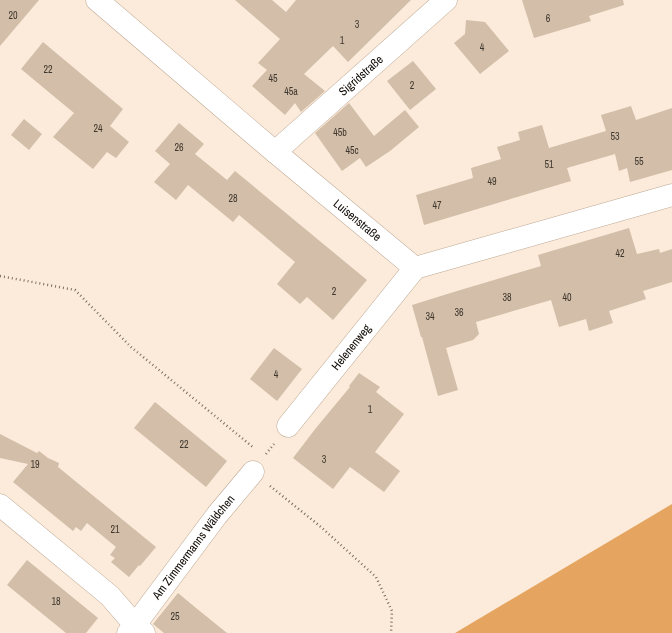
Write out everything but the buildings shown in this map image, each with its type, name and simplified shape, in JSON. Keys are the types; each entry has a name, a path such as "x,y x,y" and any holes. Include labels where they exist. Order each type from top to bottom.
{"street":[{"name":"Luisenstraße","path":"97,0 275,152 415,268"},
{"name":"Sigridstraße","path":"275,152 446,0"},
{"path":"415,268 672,195"},
{"name":"Helenenweg","path":"288,426 415,268"},
{"name":"Am Zimmermanns Wäldchen","path":"0,505 110,596 136,630 218,515 258,464"}],"path":[{"path":"0,276 75,290 131,347 258,464 320,527 376,577 392,611 391,633"},
{"path":"258,464 288,426"}],"shaded area":[{"path":"672,504 672,633 455,633"}]}
